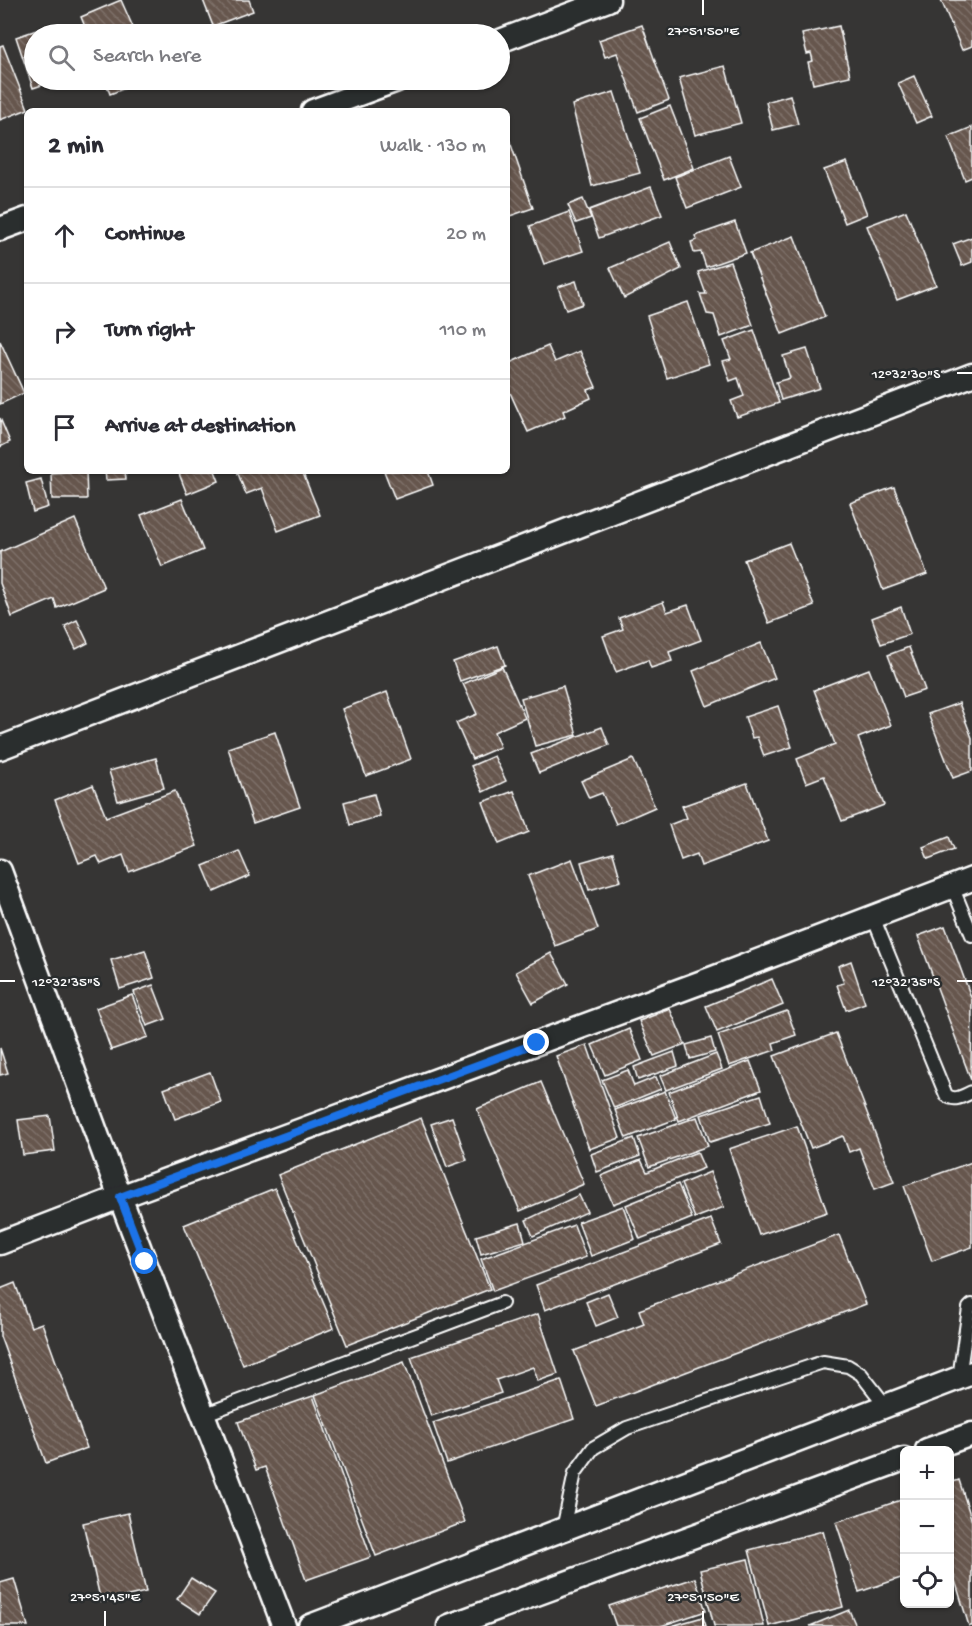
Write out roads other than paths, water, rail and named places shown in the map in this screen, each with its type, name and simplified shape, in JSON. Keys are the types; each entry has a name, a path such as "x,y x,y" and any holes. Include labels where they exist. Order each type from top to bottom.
{"street":[{"path":"510,37 608,0"},
{"path":"321,108 370,90"},
{"path":"0,229 24,220"},
{"path":"0,748 972,375"},
{"path":"0,871 120,1197 285,1626"},
{"path":"0,1243 713,978 962,882"},
{"path":"310,1626 965,1376"},
{"path":"938,1446 972,1434"},
{"path":"449,1626 900,1460"}],"lane":[{"path":"962,882 972,935"},
{"path":"873,917 946,1095 950,1098 957,1098 972,1092"},
{"path":"203,1415 502,1304"},
{"path":"965,1376 969,1308 972,1305"},
{"path":"563,1529 575,1473 593,1448 627,1428 823,1362 848,1366 861,1374 886,1406"}]}
